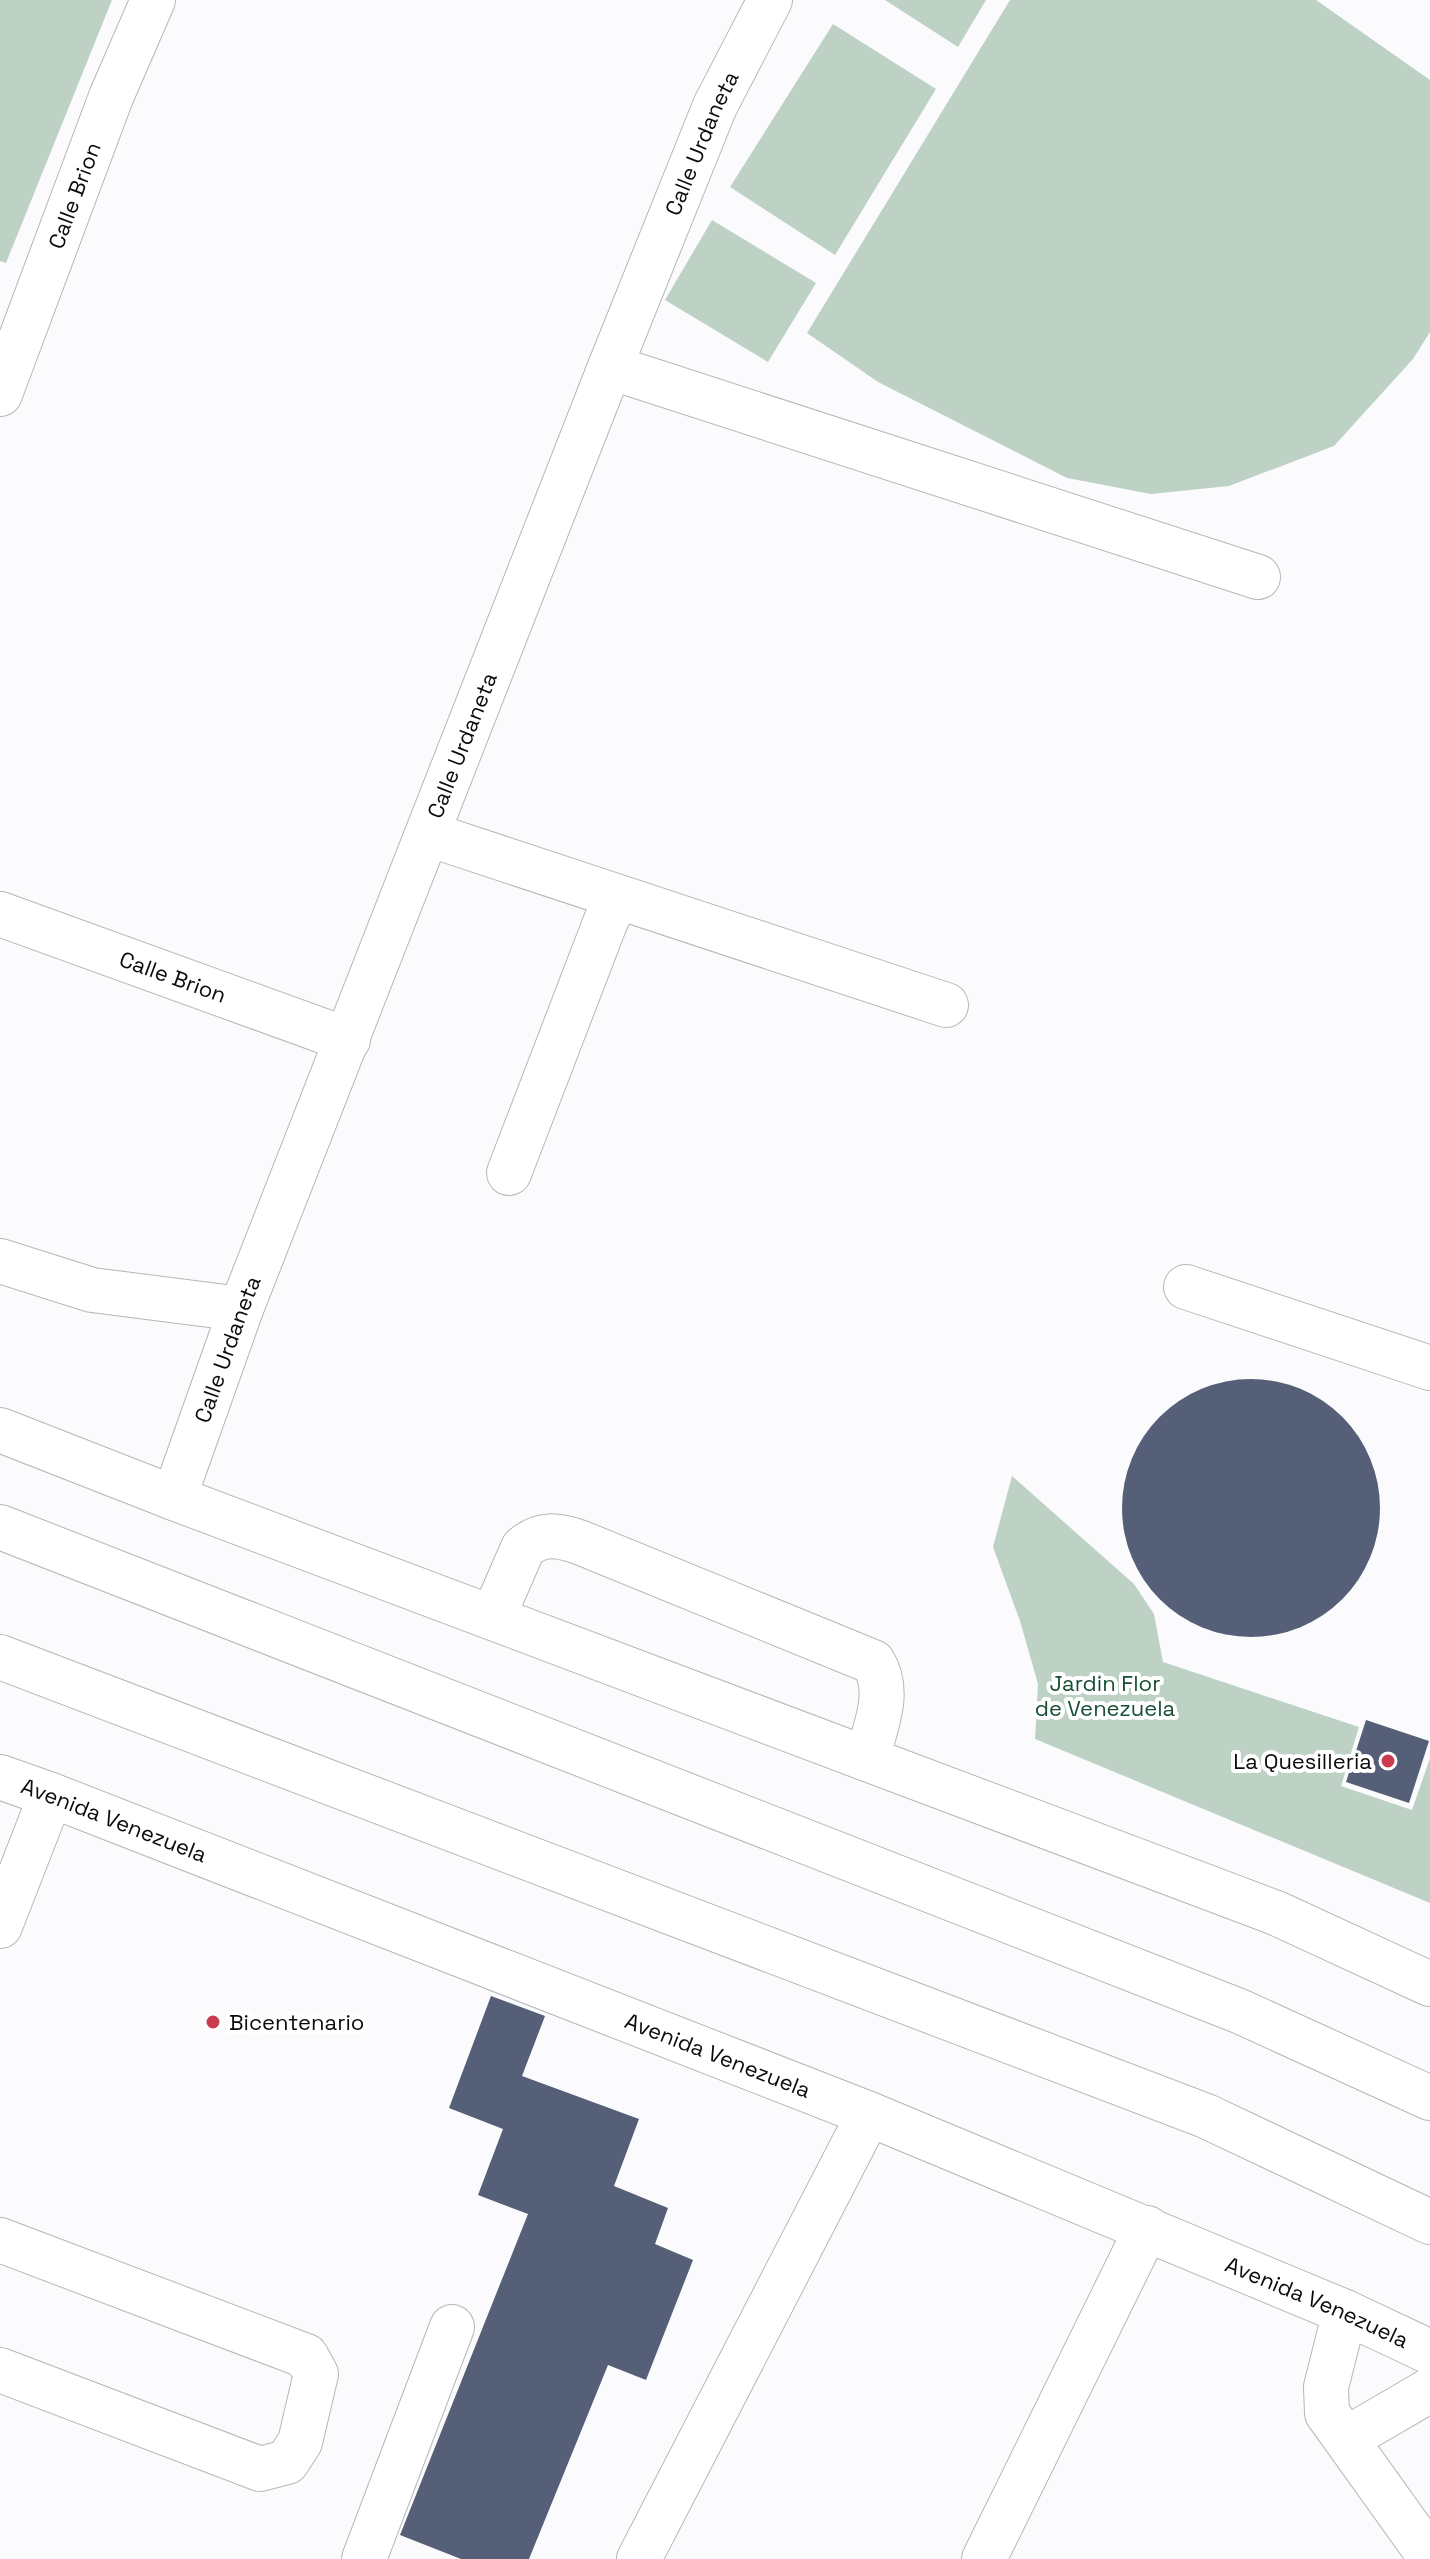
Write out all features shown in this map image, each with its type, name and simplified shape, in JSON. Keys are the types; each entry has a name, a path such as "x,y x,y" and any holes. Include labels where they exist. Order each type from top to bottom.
{"street":[{"name":"Calle Brion","path":"0,394 111,97 153,0"},
{"name":"Calle Urdaneta","path":"174,1498 241,1309 610,367 715,106 770,0"},
{"path":"610,367 1258,577"},
{"path":"428,834 946,1005"},
{"path":"509,1173 617,897"},
{"name":"Calle Brion","path":"0,914 348,1040"},
{"path":"0,1261 92,1290 241,1309"},
{"path":"1186,1287 1430,1368"},
{"path":"0,1430 1276,1913 1430,1984"},
{"path":"0,1527 1239,2011 1430,2098"},
{"path":"493,1617 523,1548 532,1540 542,1536 561,1536 579,1542 873,1662 881,1677 883,1695 867,1759"},
{"path":"0,1657 1206,2116 1430,2222"},
{"name":"Avenida Venezuela","path":"0,1777 869,2114 1147,2228 1345,2312 1430,2352"},
{"path":"0,1926 51,1795"},
{"path":"639,2559 869,2114"},
{"path":"984,2559 1147,2228"},
{"path":"0,2240 306,2356 316,2374 300,2442 287,2462 260,2469 0,2370"},
{"path":"1345,2312 1326,2387 1327,2413 1430,2557"},
{"path":"364,2559 452,2327"},
{"path":"1346,2439 1430,2390"}],"green space":[{"path":"0,0 112,0 6,263 0,261"},
{"path":"885,0 986,0 958,47"},
{"path":"1010,0 1316,0 1430,80 1430,332 1413,359 1334,446 1229,486 1151,494 1067,478 878,382 807,333"},
{"path":"833,24 936,89 835,255 730,187"},
{"path":"712,220 816,283 768,362 665,300"},
{"name":"Jardin Flor de Venezuela","path":"1012,1476 1134,1584 1154,1614 1163,1662 1359,1727 1341,1786 1412,1810 1430,1758 1430,1903 1035,1739 1038,1684 1020,1621 993,1547"}],"building":[{"path":"1238,1379 1264,1379 1301,1388 1343,1416 1371,1458 1378,1483 1378,1533 1371,1558 1343,1600 1301,1628 1264,1637 1238,1637 1201,1628 1159,1600 1131,1558 1122,1521 1122,1495 1131,1458 1159,1416 1201,1388"},
{"name":"La Quesilleria","path":"1366,1720 1429,1741 1409,1803 1346,1782"},
{"path":"491,1996 545,2016 522,2076 639,2119 614,2186 668,2208 655,2244 693,2260 646,2380 608,2365 529,2559 461,2559 400,2535 528,2214 478,2195 503,2129 449,2108"}],"place":[{"name":"La Quesilleria","path":"1388,1761"},
{"name":"Bicentenario","path":"213,2022"}]}
